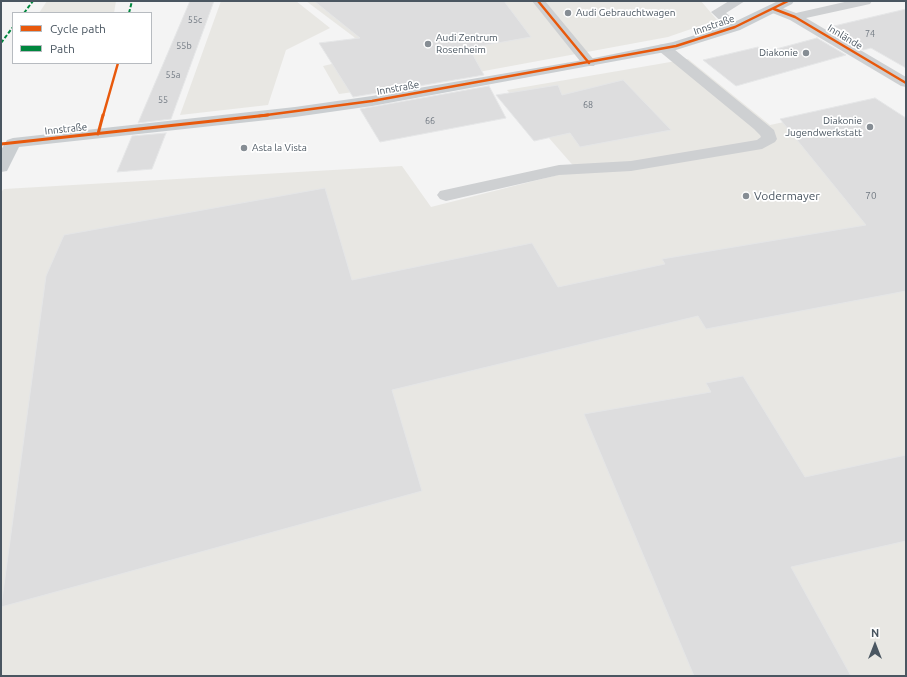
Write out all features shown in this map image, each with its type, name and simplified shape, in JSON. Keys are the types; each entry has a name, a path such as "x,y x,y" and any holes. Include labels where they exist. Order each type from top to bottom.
{"main road":[{"name":"Innstraße","path":"7,143 294,112 380,100 589,63 664,48 735,27 788,1"},
{"path":"1,167 7,143"}],"street":[{"path":"538,1 589,63"},
{"path":"735,27 717,12 738,1"},
{"path":"795,17 866,1"},
{"name":"Innlände","path":"774,9 795,17 906,83"},
{"path":"446,195 558,170 631,166 762,144 769,139 768,133 760,126 664,48"}],"shaded area":[{"path":"47,1 116,1 114,12 40,12"},
{"path":"221,1 296,1 330,28 286,50 268,105 180,115"},
{"path":"306,1 701,1 717,20 668,37 419,83 339,94 323,66 366,56 354,37"},
{"path":"688,59 770,125 821,114 906,203 906,676 1,676 1,192 4,189 402,166 431,207 577,170 507,90"}],"building":[{"path":"190,1 214,1 171,119 138,123"},
{"name":"Audi Zentrum Rosenheim","path":"314,1 504,1 531,37 469,48 484,75 353,97 319,43 360,38"},
{"path":"906,9 906,68 871,48 863,50 835,33 842,31 834,26"},
{"path":"817,38 846,55 736,86 703,60 758,47 765,52"},
{"path":"623,80 671,130 580,147 570,133 534,141 496,95 558,85 562,95"},
{"path":"489,86 506,118 380,142 360,109"},
{"path":"875,98 906,118 906,291 706,329 698,316 392,390 422,491 1,607 46,276 64,235 325,188 352,280 532,243 558,287 665,264 662,259 866,225 780,119"},
{"path":"166,133 152,169 117,172 132,136"},
{"path":"743,376 805,477 906,455 906,541 791,567 851,676 694,676 584,414 711,392 706,383"}],"marked path":[{"path":"25,12 33,1"},
{"path":"129,12 132,1"},
{"path":"1,43 12,28"}],"cycle path":[{"path":"538,1 589,63"},
{"path":"1,144 295,112 372,101 589,63 676,46 735,27 788,1"},
{"path":"774,9 795,17 906,83"},
{"path":"98,134 118,64"}],"place":[{"name":"Audi Gebrauchtwagen","path":"568,13"},
{"name":"Audi Zentrum Rosenheim","path":"428,44"},
{"name":"Diakonie","path":"806,53"},
{"name":"Diakonie Jugendwerkstatt","path":"870,127"},
{"name":"Asta la Vista","path":"244,148"},
{"name":"Vodermayer","path":"746,196"}]}
